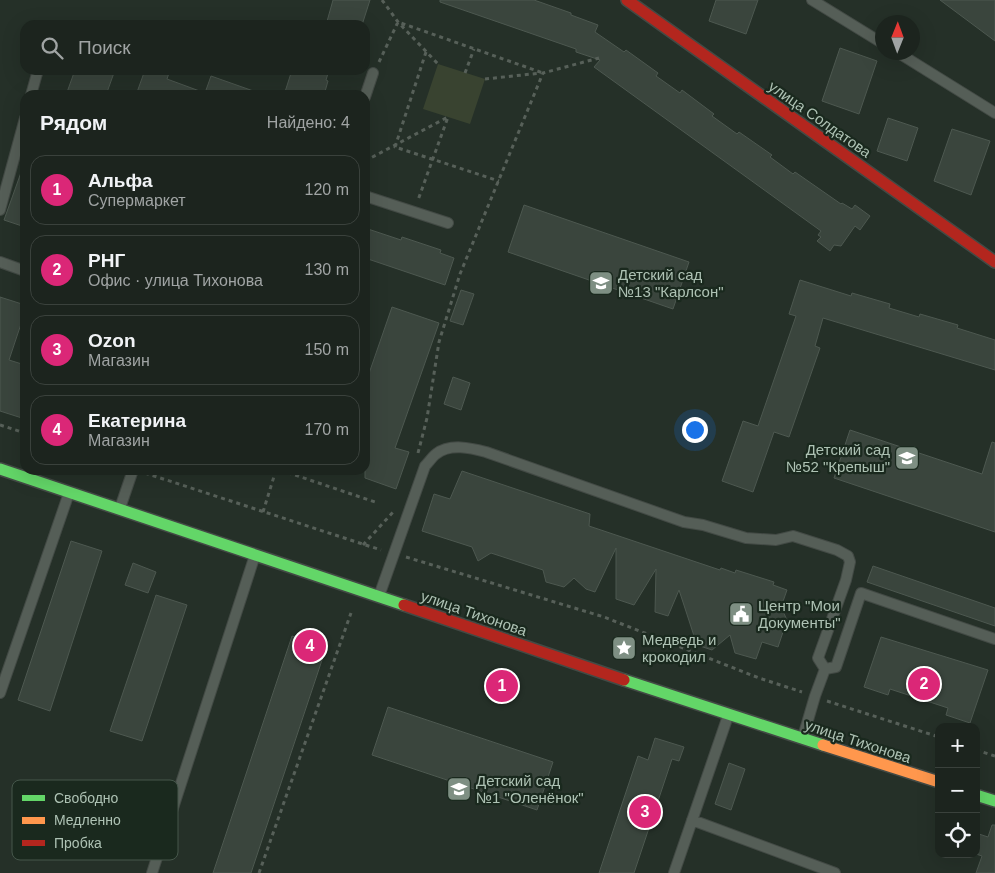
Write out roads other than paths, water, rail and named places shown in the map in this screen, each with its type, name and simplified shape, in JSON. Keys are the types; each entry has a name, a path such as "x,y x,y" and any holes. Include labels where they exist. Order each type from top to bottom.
{"main road":[{"name":"улица Солдатова","path":"627,0 642,7 995,262"},
{"name":"улица Тихонова","path":"0,469 803,739 935,781"},
{"path":"980,795 994,797"}],"lane":[{"path":"812,0 875,39"},
{"path":"910,60 995,113"},
{"path":"367,90 373,74"},
{"path":"32,90 37,75"},
{"path":"0,210 20,136"},
{"path":"370,198 448,224"},
{"path":"0,262 20,269"},
{"path":"379,596 425,466 437,453 451,448 467,447 684,522 746,538 776,540 793,536 837,550 848,556 850,562 846,580 818,658 825,669"},
{"path":"120,509 133,475"},
{"path":"0,693 69,492"},
{"path":"178,794 256,555"},
{"path":"825,669 836,667 861,593 995,639"},
{"path":"803,739 825,669"},
{"path":"674,873 729,714"},
{"path":"692,820 835,873"},
{"path":"152,873 156,860"}],"place":[{"name":"Детский сад №13 \"Карлсон\"","path":"601,283"},
{"name":"Детский сад №52 \"Крепыш\"","path":"907,458"},
{"name":"Центр \"Мои Документы\"","path":"741,614"},
{"name":"Екатерина","path":"310,646"},
{"name":"Медведь и крокодил","path":"624,648"},
{"name":"РНГ","path":"924,684"},
{"name":"Альфа","path":"502,686"},
{"name":"Детский сад №1 \"Оленёнок\"","path":"459,789"},
{"name":"Ozon","path":"645,812"}]}
